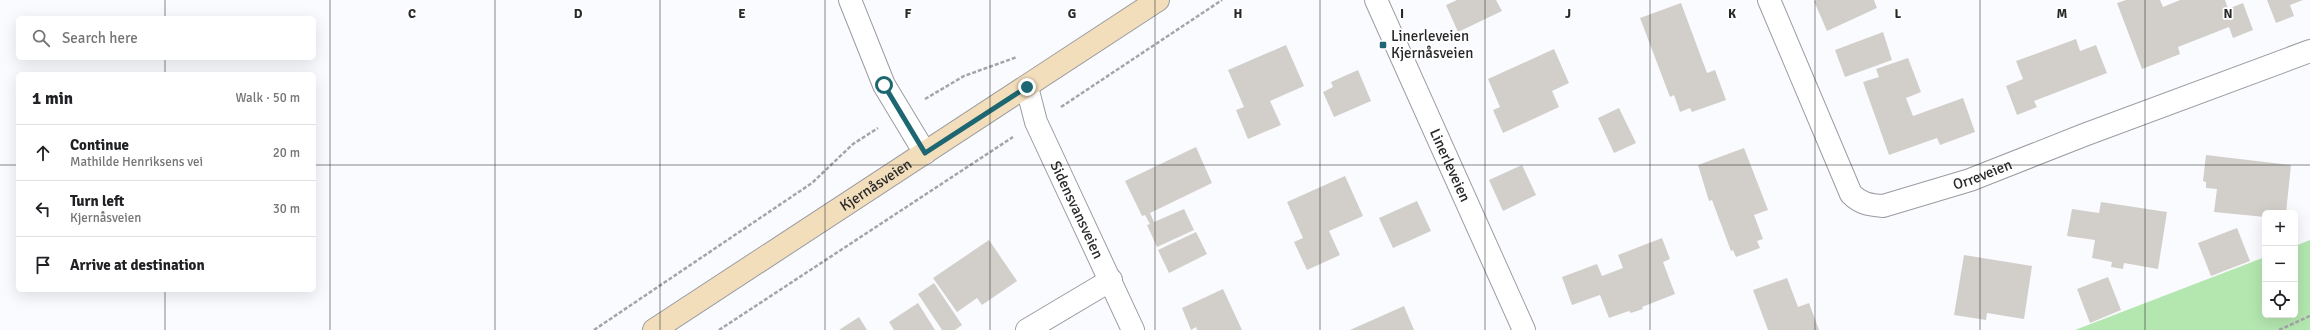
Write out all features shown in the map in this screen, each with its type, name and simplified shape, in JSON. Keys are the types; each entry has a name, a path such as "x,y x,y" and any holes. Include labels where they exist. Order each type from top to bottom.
{"main road":[{"name":"Kjernåsveien","path":"654,330 1158,0"}],"street":[{"path":"850,0 884,85 925,153"},
{"name":"Linerleveien","path":"1376,0 1524,330"},
{"name":"Orreveien","path":"1769,0 1850,194 1858,201 1869,205 1884,206 1970,180 2084,135 2310,51"},
{"name":"Sidensvansveien","path":"1027,87 1029,103 1036,122 1133,330"},
{"path":"1027,330 1111,280"}],"path":[{"path":"719,330 1036,122 1054,113 1222,0"},
{"path":"920,102 964,76 1020,56"},
{"path":"594,330 812,183 853,144 879,127"},
{"path":"2279,330 2310,316"}],"green space":[{"path":"2310,240 2310,330 2075,330 2262,258 2262,318 2298,318 2298,245"}],"building":[{"path":"1457,0 1496,0 1502,11 1458,32 1446,5"},
{"path":"1874,0 1877,8 1827,31 1814,1"},
{"path":"2126,0 2160,0 2163,7 2180,0 2225,0 2228,9 2243,3 2253,30 2233,38 2229,27 2178,47 2180,54 2142,69 2117,3"},
{"path":"2267,0 2303,0 2290,5 2294,16 2276,23"},
{"path":"1681,3 1707,73 1715,70 1726,100 1692,112 1690,108 1680,112 1674,95 1670,97 1640,18"},
{"path":"1883,32 1892,60 1845,77 1835,50"},
{"path":"2076,39 2080,51 2096,45 2107,73 2034,101 2037,107 2017,115 2006,86 2023,79 2016,61"},
{"path":"1286,45 1304,86 1270,101 1281,125 1248,139 1236,110 1244,107 1228,70"},
{"path":"1554,49 1569,83 1552,91 1559,107 1503,133 1493,110 1500,107 1488,79"},
{"path":"1908,58 1921,92 1906,98 1913,116 1963,98 1975,132 1940,145 1937,138 1889,155 1863,82 1879,77 1876,69"},
{"path":"1358,70 1371,101 1334,117 1323,92 1333,87 1331,82"},
{"path":"1619,108 1636,143 1614,153 1598,118"},
{"path":"1196,147 1212,183 1150,213 1154,222 1184,209 1194,230 1157,247 1147,225 1150,224 1145,215 1142,216 1125,181"},
{"path":"1744,148 1768,210 1754,215 1763,239 1757,241 1760,248 1736,257 1733,250 1731,251 1712,200 1709,201 1698,165"},
{"path":"2206,155 2291,165 2286,210 2262,210 2262,217 2214,212 2217,189 2206,188 2206,182 2203,181"},
{"path":"1522,165 1536,195 1503,211 1489,180"},
{"path":"1345,176 1363,216 1329,231 1340,255 1307,270 1294,242 1303,238 1287,202"},
{"path":"1417,201 1431,231 1393,248 1379,218"},
{"path":"2101,202 2167,212 2158,269 2124,263 2123,269 2111,267 2112,262 2092,258 2095,240 2067,236 2072,209 2099,213"},
{"path":"2237,228 2250,261 2211,276 2198,243"},
{"path":"1196,232 1207,254 1169,273 1158,250"},
{"path":"1662,238 1670,259 1663,262 1675,294 1642,307 1643,309 1631,313 1629,311 1609,318 1600,295 1572,305 1562,277 1597,264 1602,276 1623,268 1618,255"},
{"path":"989,240 1017,281 982,305 977,298 957,312 933,278"},
{"path":"1964,255 2032,266 2024,319 1987,313 1986,320 1954,315"},
{"path":"2108,277 2121,310 2090,323 2077,289"},
{"path":"1787,278 1798,307 1809,303 1819,330 1768,330 1753,290"},
{"path":"934,283 962,325 955,330 942,330 918,294"},
{"path":"1223,289 1242,330 1197,330 1196,327 1191,330 1182,308"},
{"path":"918,303 935,330 894,330 889,322"},
{"path":"1404,306 1414,330 1350,330"},
{"path":"859,317 867,330 839,330"}],"place":[{"name":"Linerleveien Kjernåsveien","path":"1383,45"}],"route":[{"path":"884,85 925,153 1027,87"}]}
